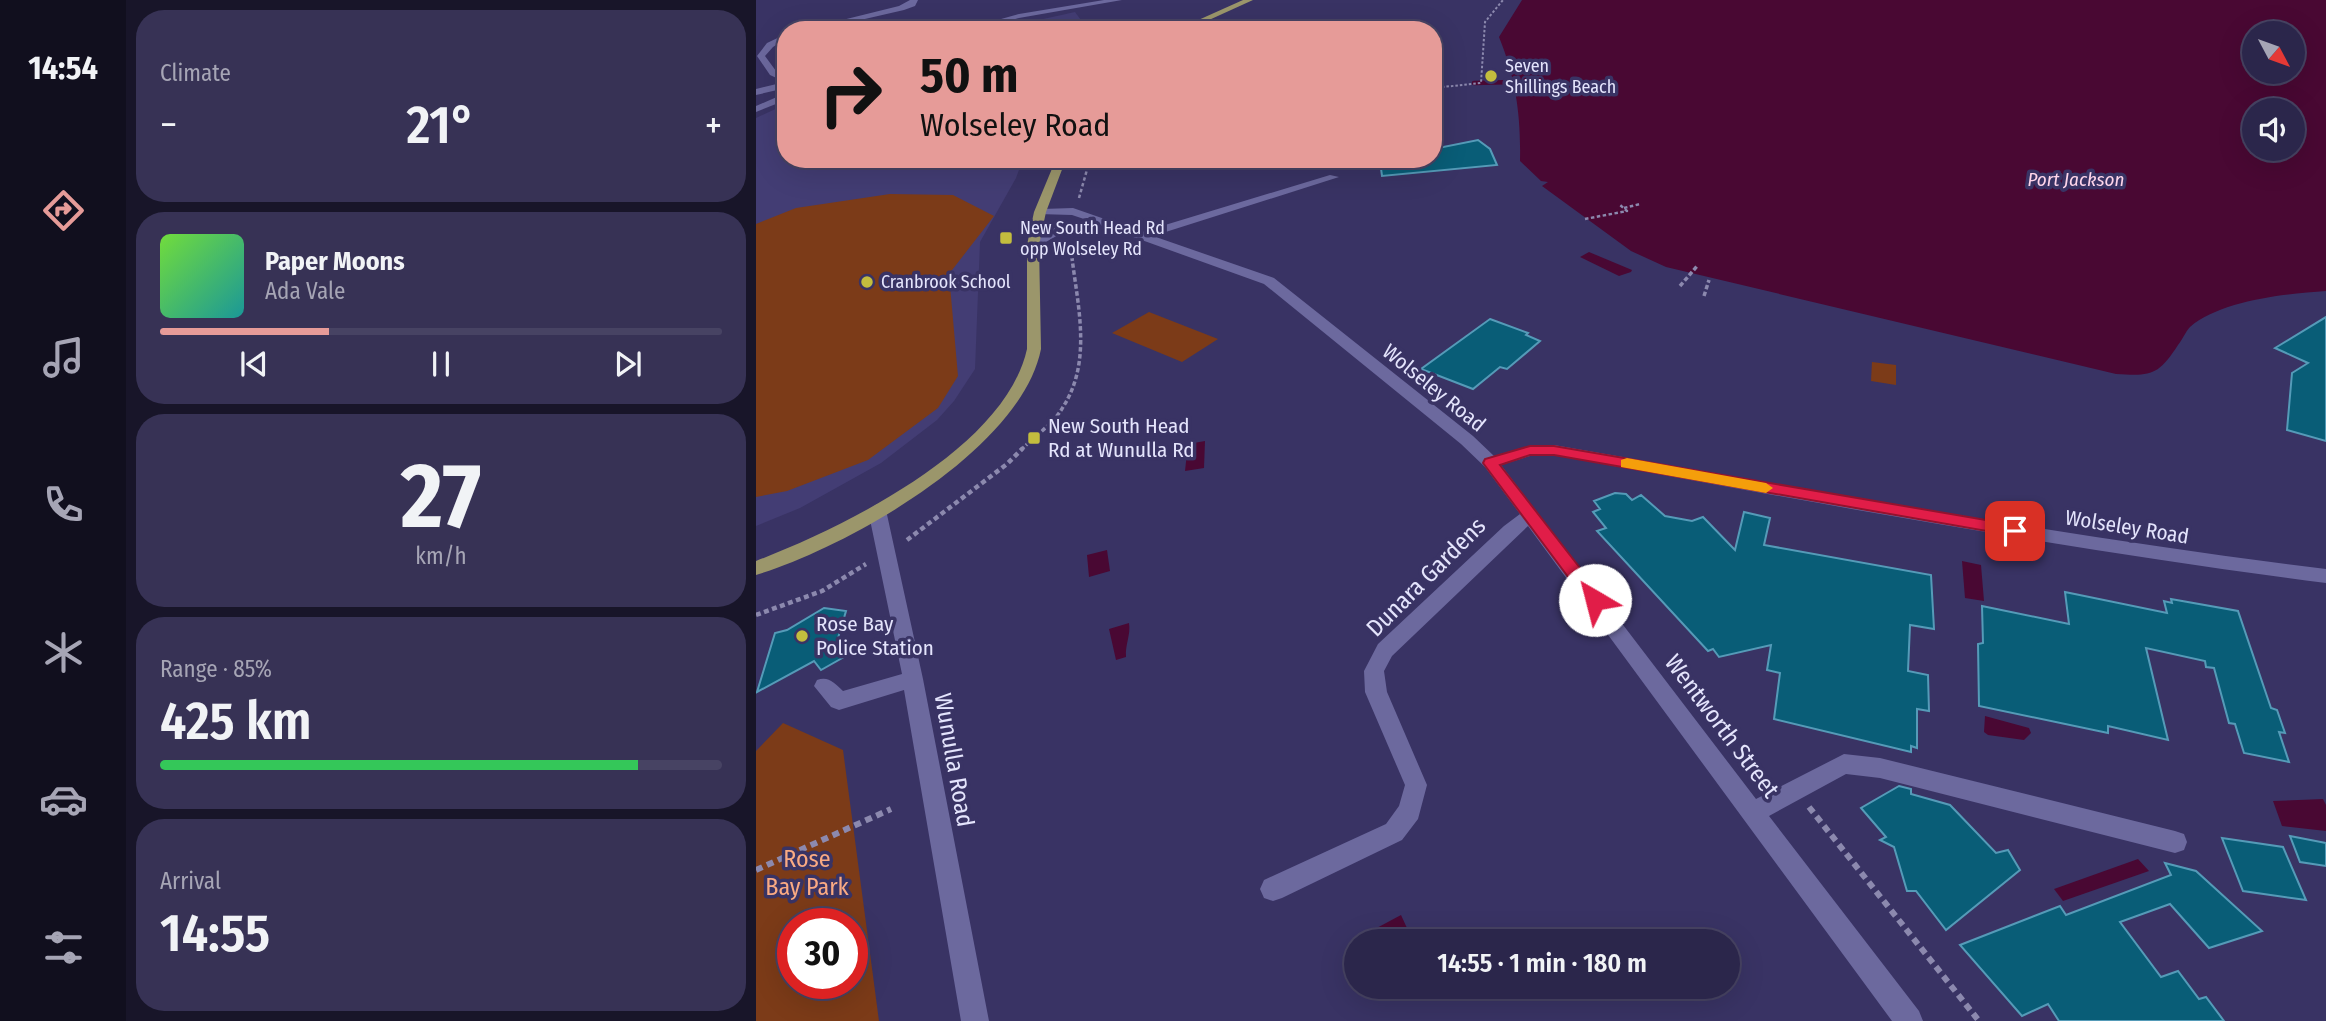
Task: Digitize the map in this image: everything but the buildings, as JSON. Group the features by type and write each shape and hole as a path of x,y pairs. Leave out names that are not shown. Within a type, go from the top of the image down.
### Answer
{"main road":[{"path":"1201,21 1249,0"},
{"path":"756,568 803,549 877,510 954,458 994,423 1009,404 1026,373 1033,350 1033,243 1058,168"}],"street":[{"path":"847,21 901,9 912,4 914,0"},
{"path":"1000,21 1118,0"},
{"path":"1074,7 1132,0"},
{"path":"777,41 761,56 777,76"},
{"path":"756,92 777,86"},
{"path":"756,110 777,100"},
{"path":"1143,235 1334,177"},
{"name":"Wolseley Road","path":"1042,212 1073,211 1269,281 1467,440 1491,463 1530,451 1554,450 1911,514 2199,560 2326,576"},
{"path":"1033,243 1071,225 1109,224"},
{"name":"Wentworth Street","path":"1491,463 1909,1021"},
{"name":"Wunulla Road","path":"877,510 913,679 975,1021"},
{"name":"Dunara Gardens","path":"1273,889 1394,832 1410,811 1416,785 1376,692 1374,671 1385,650 1510,530 1531,515"},
{"path":"824,686 839,701 913,679"},
{"path":"1754,812 1844,764 1880,768 2175,842"}],"path":[{"path":"1442,87 1481,83 1485,22 1503,0"},
{"path":"1078,202 1087,168"},
{"path":"1585,219 1627,211 1622,205 1640,204"},
{"path":"1680,286 1698,265"},
{"path":"1704,296 1709,280"},
{"path":"756,615 822,591"},
{"path":"1795,790 1979,1021"},
{"path":"756,870 891,809"}],"shaded area":[{"path":"1075,12 1082,21 1034,21"},
{"name":"Cranbrook School","path":"777,108 777,168 1020,168 980,242 975,369 954,401 937,420 881,463 800,508 756,526 756,118"}],"green space":[{"name":"Cranbrook School","path":"890,194 953,195 994,216 949,274 958,376 938,408 868,460 787,491 756,497 756,224 796,208"},
{"path":"1149,312 1218,339 1182,362 1112,333"},
{"path":"1872,362 1896,365 1896,385 1871,381"},
{"name":"Rose Bay Park","path":"783,723 843,750 864,908 777,908 777,999 868,999 868,938 879,1021 756,1021 756,751"}],"water":[{"name":"Port Jackson","path":"1522,0 2326,0 2326,291 2255,300 2219,310 2190,327 2159,368 2146,374 2128,375 1666,267 1631,251 1542,186 1548,182 1541,181 1520,161 1520,129 1510,68 1499,37"},
{"path":"1589,252 1632,270 1619,276 1580,257"},
{"path":"1205,441 1204,468 1185,471 1188,444"},
{"path":"1107,550 1110,571 1089,577 1087,555"},
{"path":"1962,561 1981,565 1984,601 1965,598"},
{"path":"1129,623 1126,657 1116,660 1109,629"},
{"path":"1985,716 2029,728 2031,733 2024,740 1988,735 1984,732"},
{"path":"2323,799 2326,805 2326,831 2282,826 2273,801"},
{"path":"2138,859 2149,871 2063,901 2054,889"},
{"path":"1401,915 1407,929 1375,929"}],"waterway":[{"path":"1474,83 1515,82"}],"slow traffic":[{"path":"1627,463 1766,488"}],"place":[{"name":"Seven Shillings Beach","path":"1491,76"},
{"name":"New South Head Rd opp Wolseley Rd","path":"1006,238"},
{"name":"Cranbrook School","path":"867,282"},
{"name":"New South Head Rd at Wunulla Rd","path":"1034,438"},
{"name":"Rose Bay Police Station","path":"802,636"}],"route":[{"path":"1595,600 1491,463 1520,453 1554,450 2015,531"}]}
